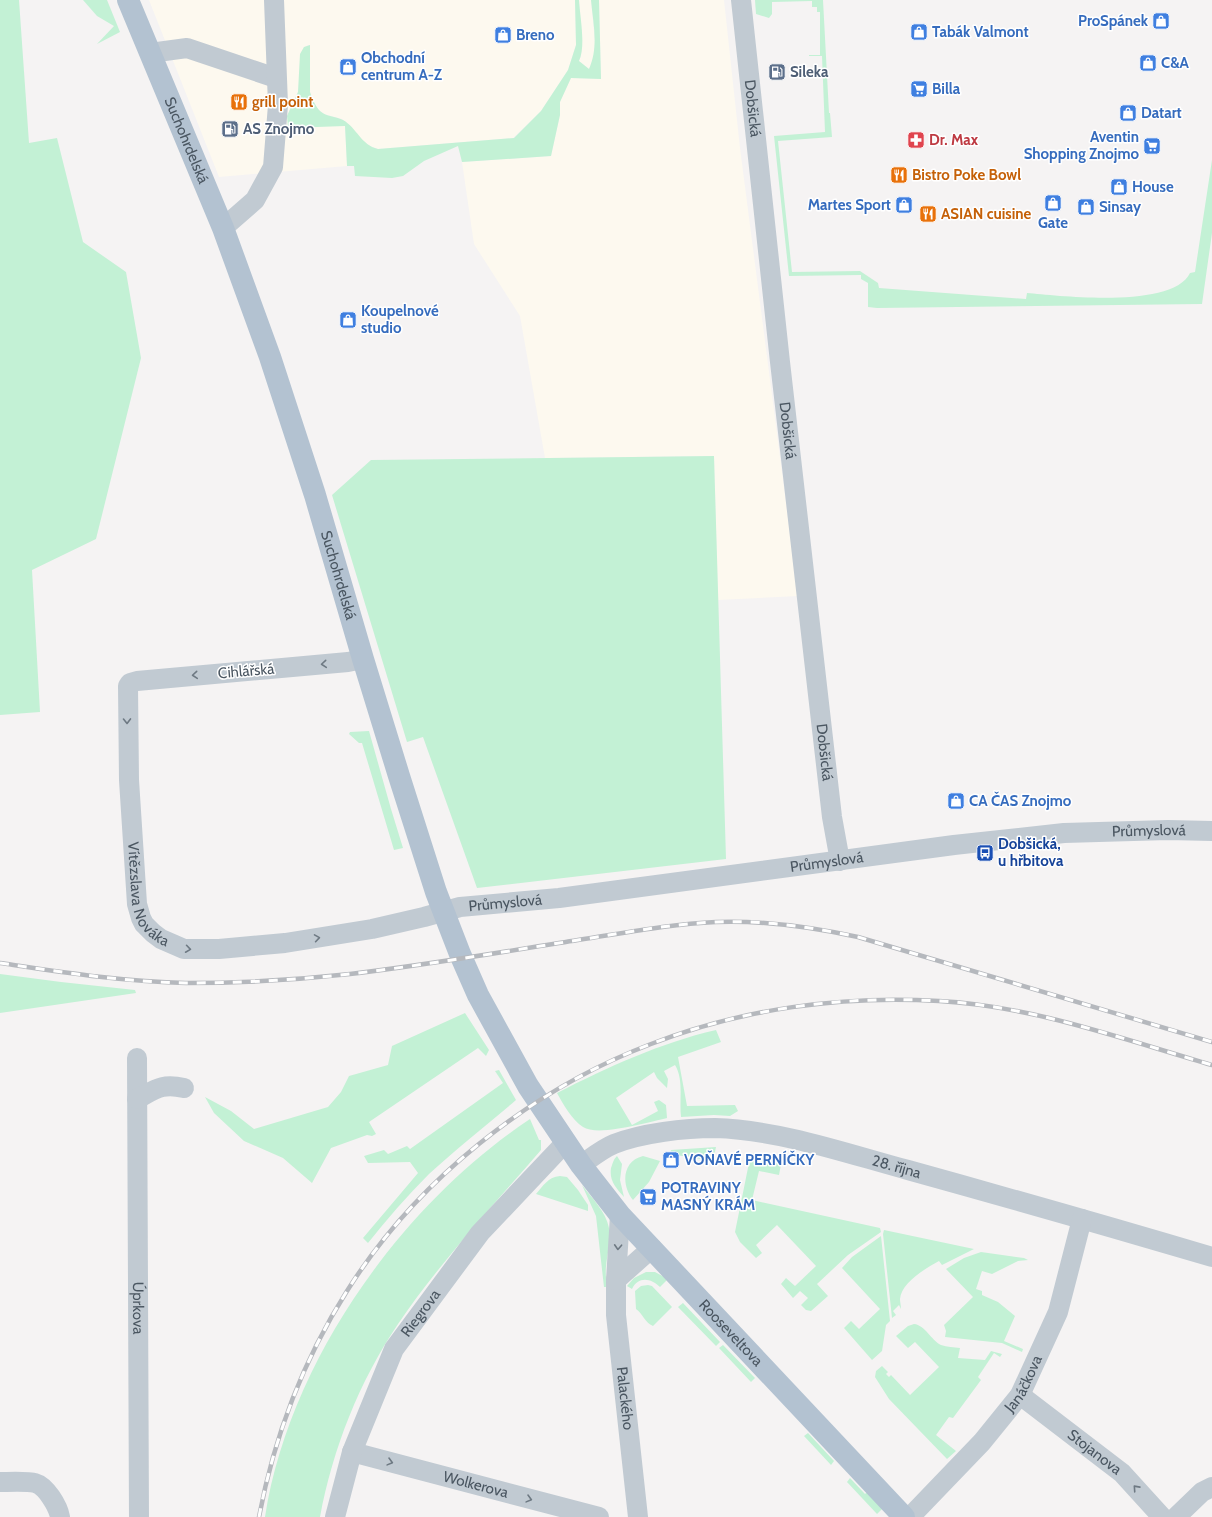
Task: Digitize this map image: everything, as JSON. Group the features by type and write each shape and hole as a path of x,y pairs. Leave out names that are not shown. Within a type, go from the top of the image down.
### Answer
{"main road":[{"name":"Suchohrdelská","path":"128,0 223,228 270,357 315,495 363,658 446,918 478,995"},
{"name":"Rooseveltova","path":"478,995 528,1086 548,1117 581,1165 620,1215 904,1517"}],"street":[{"path":"223,228 255,200 273,167 278,105 274,0"},
{"name":"Dobšická","path":"742,0 780,362 832,817 840,861"},
{"path":"150,53 187,48 276,78"},
{"name":"Cihlářská","path":"130,683 137,681 348,662 363,658"},
{"name":"Vítězslava Nováka","path":"130,683 126,690 128,773 134,865 138,911 148,930 170,944 184,949 201,950 284,943 372,929 424,917 446,918"},
{"name":"Průmyslová","path":"446,918 460,906 559,898 954,845 1064,833 1168,830 1212,831"},
{"name":"Úprkova","path":"137,1058 139,1517"},
{"path":"137,1099 161,1086 172,1085 184,1088"},
{"name":"28. října","path":"581,1165 614,1144 646,1135 678,1130 714,1128 750,1130 795,1140 1082,1218 1212,1257"},
{"name":"Riegrova","path":"335,1517 352,1452 394,1349 480,1233 565,1143"},
{"name":"Palackého","path":"620,1215 616,1280 616,1314 638,1517"},
{"name":"Janáčkova","path":"910,1517 982,1442 1020,1395 1058,1312 1082,1218"},
{"path":"616,1280 652,1248"},
{"name":"Stojanova","path":"1020,1395 1122,1473 1162,1517"},
{"name":"Wolkerova","path":"352,1452 599,1517"},
{"path":"0,1482 35,1483 47,1492 59,1510 60,1517"},
{"path":"1183,1515 1202,1492 1212,1487"}],"shaded area":[{"path":"149,0 575,0 576,45 568,70 541,111 513,138 378,149 370,146 362,140 342,119 324,114 318,109 310,92 310,45 308,45 303,48 298,92 288,113 288,128 345,125 347,166 219,177"},
{"path":"579,0 591,0 595,42 594,57 589,69 579,61 582,42"},
{"path":"599,0 724,0 740,148 798,596 718,600 714,456 545,458 520,316 474,244 462,162 551,156 560,115 560,102 571,78 601,79"}],"green space":[{"path":"0,0 19,0 29,143 57,138 83,242 126,272 141,358 96,539 32,570 40,712 0,715"},
{"path":"83,0 107,0 120,32 97,44 114,26 97,16"},
{"path":"575,0 579,0 582,31 582,48 579,61 589,69 595,44 591,0 599,0 601,79 571,78 560,102 560,115 551,156 462,162 458,146 424,161 403,176 392,178 355,176 354,166 347,166 345,126 288,128 287,116 298,92 300,54 304,47 310,45 310,92 317,107 323,113 348,123 367,144 372,147 378,149 514,138 541,111 568,70 576,45"},
{"path":"755,0 823,0 829,113 832,137 778,141 792,272 860,271 878,283 879,288 1026,299 1027,293 1115,298 1162,292 1180,284 1190,273 1195,272 1212,160 1212,233 1202,304 877,308 868,307 868,283 861,279 861,275 789,276 774,136 825,132 822,56 809,56 820,55 820,12 817,12 817,7 812,7 812,1 772,2 772,14 769,18 756,14"},
{"path":"714,456 726,859 477,888 423,737 407,742 332,495 371,460"},
{"path":"369,731 403,848 394,850 362,743 359,743 349,734 350,732"},
{"path":"0,974 135,990 136,993 0,1013"},
{"path":"465,1013 489,1050 486,1056 478,1048 369,1122 376,1134 372,1136 367,1135 331,1148 312,1183 283,1158 244,1141 214,1113 205,1097 231,1111 254,1129 328,1107 341,1092 349,1076 388,1065 392,1046"},
{"path":"716,1030 721,1042 678,1057 687,1106 735,1105 738,1111 730,1116 714,1115 681,1117 680,1083 678,1071 675,1065 664,1071 668,1079 667,1088 657,1078 654,1072 616,1098 632,1125 658,1111 654,1102 659,1100 666,1105 667,1118 624,1128 611,1130 590,1130 583,1127 575,1120 557,1093 595,1074 655,1049 695,1035"},
{"path":"499,1070 516,1100 429,1174 397,1208 368,1243 363,1238 418,1173 410,1162 368,1163 364,1156 384,1150 388,1154 407,1146 410,1149 503,1083 495,1071"},
{"path":"530,1119 539,1140 541,1140 541,1150 431,1279 414,1301 384,1346 371,1369 349,1416 332,1466 320,1517 265,1517 278,1459 298,1402 325,1346 358,1292 396,1242 438,1196 483,1154"},
{"path":"716,1147 713,1161 670,1154 671,1150"},
{"path":"751,1153 782,1159 779,1175 759,1171 752,1200 880,1228 881,1232 848,1255 817,1284 828,1296 811,1311 806,1310 801,1305 808,1298 800,1291 793,1298 781,1284 786,1278 795,1286 816,1266 777,1225 756,1245 762,1253 756,1258 740,1242 735,1232"},
{"path":"617,1156 622,1164 620,1180 624,1197 612,1181 611,1177 611,1168"},
{"path":"643,1156 660,1161 649,1182 633,1200 629,1194 625,1181 627,1168 636,1159"},
{"path":"560,1176 567,1177 578,1190 588,1205 588,1211 536,1194 549,1180"},
{"path":"582,1185 602,1211 609,1228 610,1242 606,1264 606,1279 608,1287 604,1287 596,1216"},
{"path":"884,1230 974,1249 942,1265 939,1261 909,1282 901,1293 901,1309 899,1305 893,1311 896,1315 892,1318 883,1234"},
{"path":"881,1236 890,1321 886,1325 882,1351 872,1360 844,1328 851,1321 859,1329 880,1309 842,1268 852,1257"},
{"path":"981,1252 1024,1258 1028,1260 1018,1261 992,1274 982,1271 976,1289 982,1291 982,1295 998,1302 1015,1316 1004,1341 1023,1349 1022,1352 1002,1343 945,1337 946,1331 944,1325 973,1297 946,1269 964,1258"},
{"path":"646,1272 655,1272 668,1279 660,1287 649,1280 641,1280 632,1289 627,1286 634,1278"},
{"path":"641,1286 652,1286 672,1307 653,1326 648,1323 636,1309 635,1291"},
{"path":"683,1303 720,1342 716,1346 678,1307"},
{"path":"914,1324 925,1330 937,1343 948,1347 960,1348 958,1358 985,1360 991,1351 1002,1354 1000,1357 994,1353 978,1377 981,1380 953,1418 949,1417 936,1435 956,1451 947,1459 889,1399 875,1377 876,1371 882,1366 888,1372 886,1374 889,1377 891,1375 910,1395 939,1367 915,1342 908,1348 896,1336 908,1326"},
{"path":"723,1345 755,1378 751,1382 719,1348"},
{"path":"808,1433 834,1461 831,1465 804,1436"},
{"path":"850,1478 865,1494 868,1491 884,1507 877,1514 847,1482"}],"railway":[{"path":"0,963 139,981 186,983 268,981 378,970 681,925 716,922 770,923 805,927 858,937 1212,1042"},
{"path":"259,1517 265,1487 282,1428 304,1371 331,1317 375,1251 407,1212 442,1177 480,1144 520,1113 562,1087 606,1063 651,1044 685,1032 756,1013 829,1003 866,1000 902,1000 939,1001 1009,1009 1077,1025 1212,1065"}],"place":[{"name":"ProSpánek","path":"1161,21"},
{"name":"Tabák Valmont","path":"919,32"},
{"name":"Breno","path":"503,35"},
{"name":"C&A","path":"1148,63"},
{"name":"Obchodní centrum A-Z","path":"348,67"},
{"name":"Sileka","path":"777,72"},
{"name":"Billa","path":"919,89"},
{"name":"grill point","path":"239,102"},
{"name":"Datart","path":"1128,113"},
{"name":"AS Znojmo","path":"230,129"},
{"name":"Dr. Max","path":"916,140"},
{"name":"Aventin Shopping Znojmo","path":"1152,146"},
{"name":"Bistro Poke Bowl","path":"899,175"},
{"name":"House","path":"1119,187"},
{"name":"Gate","path":"1053,203"},
{"name":"Martes Sport","path":"904,205"},
{"name":"Sinsay","path":"1086,207"},
{"name":"ASIAN cuisine","path":"928,214"},
{"name":"Koupelnové studio","path":"348,320"},
{"name":"CA ČAS Znojmo","path":"956,801"},
{"name":"Dobšická, u hřbitova","path":"985,853"},
{"name":"VOŇAVÉ PERNÍČKY","path":"671,1160"},
{"name":"POTRAVINY MASNÝ KRÁM","path":"648,1197"}]}
